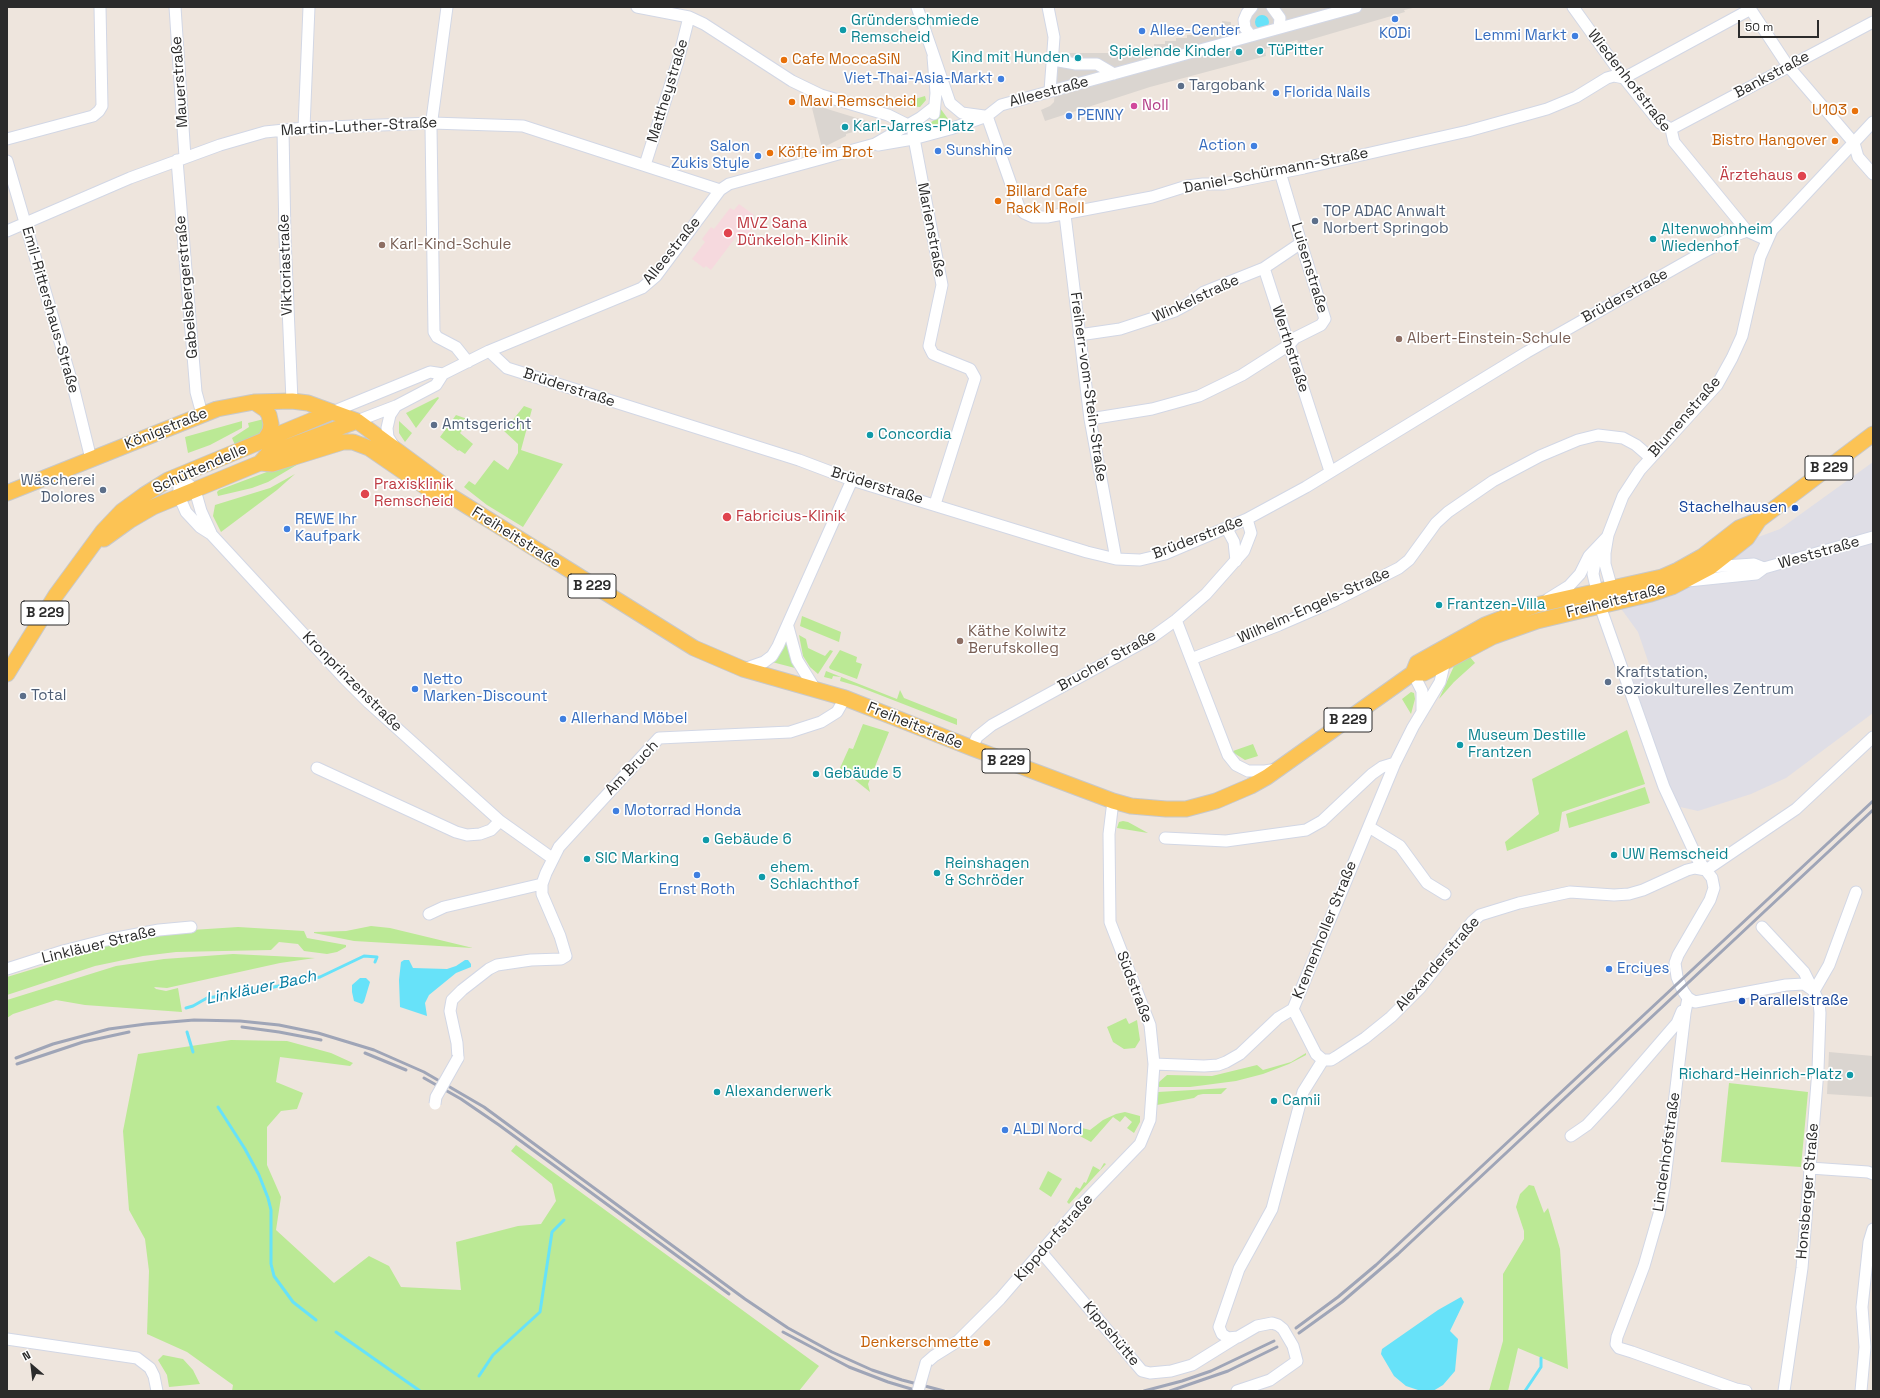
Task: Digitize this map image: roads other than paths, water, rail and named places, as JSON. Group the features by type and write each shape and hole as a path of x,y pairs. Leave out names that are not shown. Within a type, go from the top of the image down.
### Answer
{"main road":[{"name":"Königstraße","path":"7,493 225,406 254,402 292,401 308,403 332,412"},
{"path":"254,402 266,410 270,419 270,431 264,441"},
{"name":"B 229","path":"332,412 357,421"},
{"path":"332,412 336,428"},
{"name":"Schüttendelle","path":"7,674 56,595 103,530 122,511 160,485 332,412"},
{"name":"B 229","path":"336,428 357,421"},
{"name":"Freiheitstraße","path":"357,421 441,483 446,493"},
{"name":"B 229","path":"336,428 353,442"},
{"name":"Schüttendelle","path":"86,553 129,521 153,507 260,463 268,454 336,428"},
{"name":"Freiheitstraße","path":"1682,576 1703,556 1739,528 1759,520 1873,434"},
{"name":"Freiheitstraße","path":"334,444 353,442 369,448 433,492 446,493 666,632 694,648 743,669 845,698 1112,801 1148,808 1186,809 1234,794 1251,786 1283,767 1413,673 1417,663 1456,639 1485,625 1536,605 1614,595 1662,577 1682,576 1710,567 1747,538 1759,520"},
{"name":"Schüttendelle","path":"260,463 272,464 334,444"},
{"name":"Freiheitstraße","path":"1413,673 1424,673 1466,649 1513,629 1598,598"}],"street":[{"path":"7,139 93,116 99,111 102,106 100,7"},
{"name":"Mauerstraße","path":"175,7 181,159"},
{"path":"304,128 309,7"},
{"path":"447,7 432,123 434,332 437,337 456,347 468,362"},
{"path":"637,7 676,10 704,24 792,81 821,95 888,115 908,125"},
{"path":"917,7 950,103 962,113 987,116"},
{"path":"1048,7 1054,37 1050,91"},
{"path":"1272,7 1280,18 1279,28"},
{"name":"Alleestraße","path":"875,144 880,146 956,128 987,116 1000,105 1356,7"},
{"name":"Wiedenhofstraße","path":"1573,7 1624,78 1660,123 1671,129 1674,142 1747,232 1767,240"},
{"path":"1249,8 1244,24 1251,36"},
{"path":"1624,78 1750,8 1788,66 1854,143 1858,157 1873,174"},
{"name":"Mattheystraße","path":"645,165 678,61 689,17"},
{"name":"Bankstraße","path":"1671,129 1873,22"},
{"path":"913,139 914,128 934,114 935,84 933,57"},
{"name":"Alleestraße","path":"1053,60 1076,64 1097,64 1114,74"},
{"name":"Daniel-Schürmann-Straße","path":"987,116 1019,207 1024,213 1033,217 1064,214 1152,197 1187,186 1224,184 1468,131 1547,109 1576,97 1614,76 1624,78"},
{"name":"Alleestraße","path":"357,421 396,406 436,385 443,374 489,351 642,288 656,276 720,190 728,184 875,144 928,113 934,107"},
{"name":"Blumenstraße","path":"1598,598 1593,574 1595,562 1608,535 1623,496 1631,483 1651,458 1717,385 1742,336 1760,257 1772,230 1873,122"},
{"name":"Martin-Luther-Straße","path":"7,231 130,178 220,145 265,132 304,128 432,123 522,126 720,190"},
{"name":"Viktoriastraße","path":"283,130 285,237 292,401"},
{"name":"Marienstraße","path":"913,139 942,285 929,346 933,354 940,358 970,369 975,378 935,504"},
{"name":"Gabelsbergerstraße","path":"181,159 196,392 202,414"},
{"name":"Emil-Rittershaus-Straße","path":"7,161 24,224 73,386 91,459"},
{"name":"Luisenstraße","path":"1280,172 1326,319 1321,325 1295,338 1289,345"},
{"name":"Freiherr-vom-Stein-Straße","path":"1064,214 1090,419 1116,559"},
{"name":"Brüderstraße","path":"489,351 507,368 799,460 852,480 935,504 1013,530 1116,559 1140,560 1165,554 1227,529 1247,519 1330,471 1533,348 1736,234 1747,232"},
{"path":"1264,268 1301,243"},
{"name":"Winkelstraße","path":"1079,335 1120,330 1159,318 1188,304 1204,292 1264,268"},
{"name":"Werthstraße","path":"1264,268 1330,471"},
{"path":"1090,419 1152,409 1199,396 1242,375 1289,345"},
{"name":"Alleestraße","path":"332,412 430,372 443,374"},
{"path":"396,406 390,415 387,428 388,437 396,450"},
{"name":"Wilhelm-Engels-Straße","path":"1191,658 1286,622 1332,602 1400,568 1409,560 1429,532 1448,512 1493,481 1540,456 1578,440 1598,435 1623,438 1636,445 1651,458"},
{"path":"180,476 196,490"},
{"name":"Kronprinzenstraße","path":"180,476 179,496 186,512 200,527 211,534 369,703 500,821 552,858"},
{"path":"743,669 758,666 772,656 788,627 852,480"},
{"name":"Kronprinzenstraße","path":"196,490 201,511 211,534"},
{"name":"Brucher Straße","path":"972,748 977,737 992,725 1151,638 1176,620 1206,594 1244,551 1251,533 1247,519"},
{"path":"1227,529 1234,542 1236,561"},
{"name":"Blumenstraße","path":"1608,535 1605,564 1614,595"},
{"name":"Blumenstraße","path":"1536,605 1552,598 1568,586 1580,574 1589,556 1608,535"},
{"name":"Weststraße","path":"1682,576 1756,574 1764,568 1873,537"},
{"name":"Weststraße","path":"1710,567 1754,564 1764,568"},
{"path":"1598,598 1664,787 1698,860 1712,878 1714,888 1710,900 1675,963 1677,977 1688,998 1695,1002 1712,1000 1786,985 1804,984 1814,991 1829,966 1856,892"},
{"path":"1176,620 1228,755 1236,766 1248,770 1265,771 1283,767"},
{"path":"788,627 797,660 815,689"},
{"name":"Kremenholler Straße","path":"1323,1060 1316,1054 1293,1009 1394,763 1440,682 1445,661"},
{"path":"1413,673 1422,691 1422,712"},
{"name":"Am Bruch","path":"542,884 552,858 559,847 659,738 790,732 821,722 837,712 845,698"},
{"path":"1706,870 1796,809 1873,737"},
{"path":"1165,838 1226,841 1306,830 1322,821 1372,774 1382,767 1394,763"},
{"path":"317,768 467,836 480,834 491,830 500,821"},
{"name":"Südstraße","path":"1112,801 1108,864 1110,922 1150,1026 1154,1064"},
{"path":"1369,827 1400,846 1426,883 1445,894"},
{"name":"Alexanderstraße","path":"1323,1060 1330,1060 1336,1057 1365,1038 1391,1017 1420,988 1480,914 1519,903 1570,892 1629,894 1643,890 1687,870 1695,868 1706,870"},
{"path":"429,914 444,907 542,884 544,900 563,945 566,956 564,958 531,960 497,965 474,980 452,1000 450,1011 457,1043 458,1058 436,1097 434,1104"},
{"name":"Linkläuer Straße","path":"7,969 63,951 106,940 159,930 191,927"},
{"name":"Honsberger Straße","path":"1762,927 1804,972 1819,1002 1820,1013 1818,1070 1802,1268 1784,1391"},
{"path":"1571,1136 1587,1125 1677,1023 1688,998"},
{"name":"Lindenhofstraße","path":"1688,998 1664,1187 1659,1214 1644,1266 1617,1337 1616,1344 1619,1348 1736,1389 1746,1391"},
{"path":"1154,1064 1204,1066 1218,1065 1226,1062 1240,1054 1278,1018 1293,1009"},
{"path":"1237,1391 1270,1380 1297,1361 1293,1346 1283,1329 1278,1325 1272,1323 1256,1326 1238,1337 1228,1338 1222,1334 1220,1327 1239,1269 1272,1209 1303,1092 1323,1060"},
{"name":"Kippdorfstraße","path":"918,1391 926,1363 969,1332 1042,1253 1083,1203 1140,1144 1150,1120 1154,1064"},
{"path":"1810,1168 1871,1172"},
{"path":"1861,1391 1865,1347 1862,1307 1869,1242 1873,1229"},
{"name":"Kippshütte","path":"1042,1253 1142,1371 1150,1373 1171,1371 1192,1365 1238,1337"},
{"path":"7,1339 137,1358 150,1368 154,1376 156,1391"}],"water":[{"path":"1259,15 1265,15 1269,19 1269,25 1265,29 1259,29 1255,25 1255,19"},
{"path":"404,960 409,960 413,968 447,969 456,966 465,960 468,960 471,967 456,973 429,995 425,1003 427,1016 400,1007 399,980 401,962"},
{"path":"360,978 366,978 370,982 362,1004 354,1001 352,992 352,985"},
{"path":"1461,1297 1464,1302 1450,1331 1458,1339 1455,1371 1443,1385 1433,1391 1421,1391 1406,1386 1394,1376 1381,1354 1382,1349 1438,1310"}],"waterway":[{"name":"Linkläuer Bach","path":"186,1008 193,1006 207,998 260,990 320,977 364,956 377,957 375,962"},
{"name":"Linkläuer Bach","path":"187,1032 193,1052"},
{"name":"Linkläuer Bach","path":"218,1107 245,1149 259,1175 268,1198 271,1210 271,1264 274,1276 293,1302 316,1320"},
{"name":"Linkläuer Bach","path":"479,1376 493,1355 540,1312 552,1232 564,1220"},
{"name":"Linkläuer Bach","path":"336,1332 420,1391"},
{"path":"1525,1391 1541,1367 1541,1358"}],"railway":[{"path":"1296,1328 1338,1297 1376,1265 1873,801"},
{"path":"1299,1333 1342,1302 1398,1254 1873,810"},
{"path":"16,1058 53,1044 109,1029 194,1020 240,1021 279,1025 318,1033 374,1050 424,1072 484,1107 745,1299 788,1328 832,1352 872,1370 944,1391"},
{"path":"242,1027 321,1040"},
{"path":"17,1064 83,1042 129,1032"},
{"path":"365,1053 406,1070"},
{"path":"424,1078 461,1099 499,1125 729,1294"},
{"path":"783,1332 849,1367 888,1382 918,1391"},
{"path":"1144,1391 1182,1381 1211,1371 1274,1341"},
{"path":"1170,1391 1228,1371 1277,1347"}],"place":[{"name":"KODi","path":"1395,19"},
{"name":"Gründerschmiede Remscheid","path":"843,30"},
{"name":"Allee-Center","path":"1142,31"},
{"name":"Lemmi Markt","path":"1575,36"},
{"name":"TüPitter","path":"1260,51"},
{"name":"Spielende Kinder","path":"1239,52"},
{"name":"Kind mit Hunden","path":"1078,58"},
{"name":"Cafe MoccaSiN","path":"784,60"},
{"name":"Viet-Thai-Asia-Markt","path":"1001,79"},
{"name":"Targobank","path":"1181,86"},
{"name":"Florida Nails","path":"1276,93"},
{"name":"Mavi Remscheid","path":"792,102"},
{"name":"Noll","path":"1134,106"},
{"name":"U103","path":"1855,111"},
{"name":"PENNY","path":"1069,116"},
{"name":"Karl-Jarres-Platz","path":"845,127"},
{"name":"Bistro Hangover","path":"1835,141"},
{"name":"Action","path":"1254,146"},
{"name":"Sunshine","path":"938,151"},
{"name":"Köfte im Brot","path":"770,153"},
{"name":"Salon Zukis Style","path":"758,156"},
{"name":"Ärztehaus","path":"1802,176"},
{"name":"Billard Cafe Rack N Roll","path":"998,201"},
{"name":"TOP ADAC Anwalt Norbert Springob","path":"1315,221"},
{"name":"MVZ Sana Dünkeloh-Klinik","path":"728,233"},
{"name":"Altenwohnheim Wiedenhof","path":"1653,239"},
{"name":"Karl-Kind-Schule","path":"382,245"},
{"name":"Albert-Einstein-Schule","path":"1399,339"},
{"name":"Amtsgericht","path":"434,425"},
{"name":"Concordia","path":"870,435"},
{"name":"Wäscherei Dolores","path":"103,490"},
{"name":"Praxisklinik Remscheid","path":"365,494"},
{"name":"Stachelhausen","path":"1795,508"},
{"name":"Fabricius-Klinik","path":"727,517"},
{"name":"REWE Ihr Kaufpark","path":"287,529"},
{"name":"Frantzen-Villa","path":"1439,605"},
{"name":"Käthe Kolwitz Berufskolleg","path":"960,641"},
{"name":"Kraftstation, soziokulturelles Zentrum","path":"1608,682"},
{"name":"Netto Marken-Discount","path":"415,689"},
{"name":"Total","path":"23,696"},
{"name":"Allerhand Möbel","path":"563,719"},
{"name":"Museum Destille Frantzen","path":"1460,745"},
{"name":"Gebäude 5","path":"816,774"},
{"name":"Motorrad Honda","path":"616,811"},
{"name":"Gebäude 6","path":"706,840"},
{"name":"UW Remscheid","path":"1614,855"},
{"name":"SIC Marking","path":"587,859"},
{"name":"Reinshagen & Schröder","path":"937,873"},
{"name":"Ernst Roth","path":"697,875"},
{"name":"ehem. Schlachthof","path":"762,877"},
{"name":"Erciyes","path":"1609,969"},
{"name":"Parallelstraße","path":"1742,1001"},
{"name":"Richard-Heinrich-Platz","path":"1850,1075"},
{"name":"Alexanderwerk","path":"717,1092"},
{"name":"Camii","path":"1274,1101"},
{"name":"ALDI Nord","path":"1005,1130"},
{"name":"Denkerschmette","path":"987,1343"}]}
